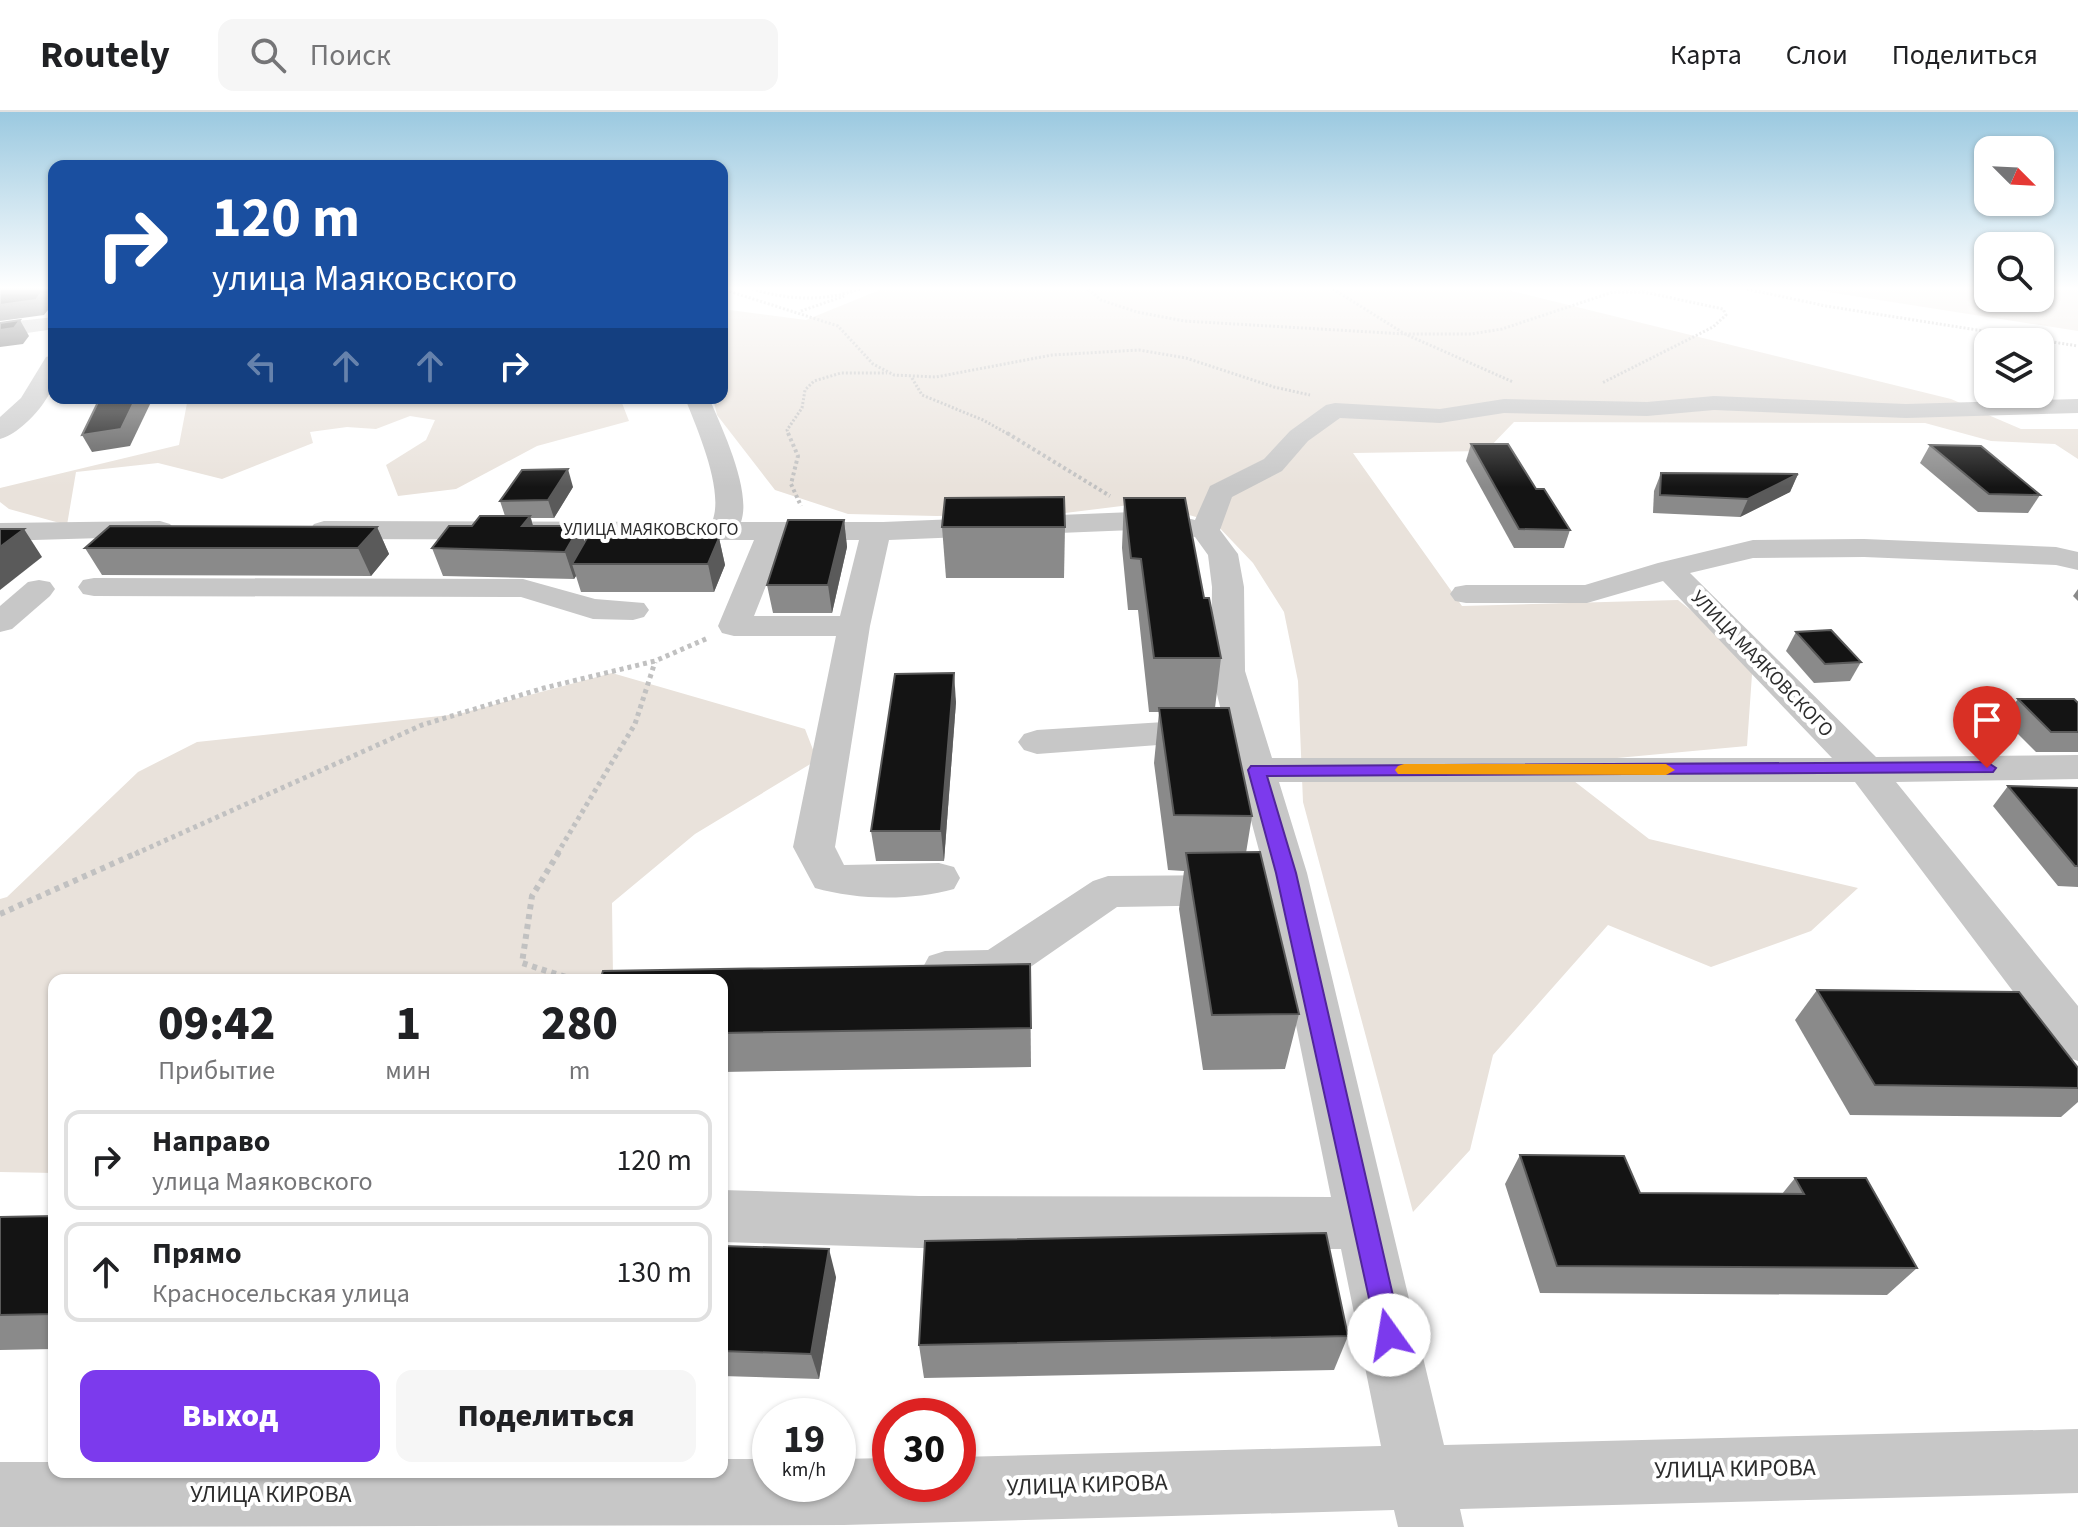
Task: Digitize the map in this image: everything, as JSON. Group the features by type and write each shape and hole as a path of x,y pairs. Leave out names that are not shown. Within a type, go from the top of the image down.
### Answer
{"street":[{"path":"1,429 31,402 48,372"},
{"path":"1425,1501 1290,889 1228,671 1228,587 1223,554 1205,531 1220,492 1273,465 1299,436 1335,410 1440,416 1504,406 1647,409 1714,403 1906,411 2078,406"},
{"path":"699,404 717,448 731,510 723,530"},
{"name":"УЛИЦА МАЯКОВСКОГО","path":"300,530 876,531 1158,520 1205,531"},
{"path":"394,587 443,529"},
{"path":"0,532 189,530"},
{"path":"786,530 734,626 854,626"},
{"path":"876,531 854,626 814,847 830,877 855,882 939,878"},
{"name":"УЛИЦА МАЯКОВСКОГО","path":"1466,594 1587,594 1669,569 1753,549 1864,548 2056,556 2078,561"},
{"name":"УЛИЦА МАЯКОВСКОГО","path":"1669,569 1866,770"},
{"path":"94,587 523,588 593,609 633,610"},
{"path":"0,622 39,589"},
{"name":"УЛИЦА МАЯКОВСКОГО","path":"1037,742 1866,770"},
{"path":"1866,770 2078,767"},
{"path":"1866,770 2078,1041"},
{"path":"905,971 997,967 1108,892 1290,889"},
{"path":"728,1216 919,1222 1364,1223"},
{"name":"УЛИЦА КИРОВА","path":"0,1495 83,1483 842,1510 1425,1501 2078,1461"}],"path":[{"path":"867,355 874,365 890,373"},
{"path":"786,530 803,513 791,484 798,456 787,430 802,408 805,390 814,381 841,373 936,377 1074,355"},
{"path":"1167,355 1193,360 1274,388 1311,395"},
{"path":"1453,355 1516,383"},
{"path":"1598,385 1657,355"},
{"path":"912,377 922,395 983,420 1107,494 1158,520"},
{"path":"0,914 422,725 544,688 655,661 734,626"},
{"path":"556,974 522,963 532,896 635,724 655,661"}],"shaded area":[{"path":"728,355 1772,355 1951,399 2021,429 2078,429 2078,459 2055,444 1991,441 1925,423 1514,422 1486,451 1353,453 1462,606 1678,600 1753,660 1747,746 1552,764 1649,839 1858,888 1811,931 1711,967 1608,925 1493,1055 1470,1150 1413,1212 1303,802 1298,681 1284,612 1253,563 1214,522 1146,503 1065,513 937,516 848,514 775,490 717,415 714,404 728,404"},
{"path":"187,404 622,404 629,421 537,446 456,489 398,496 386,465 426,440 435,420 410,416 376,429 347,427 310,432 313,443 222,479 158,463 76,472 67,525 9,509 0,502 0,488 179,445"},
{"path":"612,673 805,729 817,760 695,834 612,903 613,974 48,974 48,1173 0,1172 0,899 7,897 138,772 197,742 459,714"}],"building":[{"path":"97,404 133,404 121,429 82,435"},
{"path":"1471,444 1508,444 1536,489 1544,489 1570,530 1519,529"},
{"path":"1930,445 1981,446 2040,495 1989,494"},
{"path":"568,469 548,500 500,501 522,470"},
{"path":"1661,473 1798,474 1748,499 1660,495"},
{"path":"1064,497 1065,527 942,527 945,498"},
{"path":"1124,498 1185,498 1204,598 1209,598 1221,658 1154,658 1141,559 1131,558"},
{"path":"480,516 530,516 522,526 580,526 565,552 432,548 449,526 472,526"},
{"path":"788,520 844,520 828,585 767,585"},
{"path":"110,526 377,527 358,548 85,548"},
{"path":"0,529 24,529 0,547"},
{"path":"587,538 719,538 708,564 572,564"},
{"path":"1831,630 1861,662 1825,664 1796,632"},
{"path":"954,673 941,831 871,831 895,674"},
{"path":"2018,699 2074,699 2078,703 2078,732 2051,732"},
{"path":"1159,708 1229,708 1252,816 1174,815"},
{"path":"2008,786 2078,788 2078,866 2075,866"},
{"path":"1260,852 1299,1014 1212,1015 1186,853"},
{"path":"1030,964 1031,1028 728,1033 728,974 602,974 603,971"},
{"path":"1817,990 2019,992 2078,1068 2078,1088 1875,1085"},
{"path":"1520,1155 1624,1156 1640,1193 1804,1194 1795,1178 1866,1178 1917,1268 1557,1266"},
{"path":"48,1216 48,1314 0,1315 0,1217"},
{"path":"1326,1233 1348,1336 919,1345 925,1241"},
{"path":"728,1246 829,1249 811,1354 728,1351"}],"slow traffic":[{"path":"1404,770 1666,770"}],"route":[{"path":"1389,1335 1286,873 1257,770 1987,768"}]}
